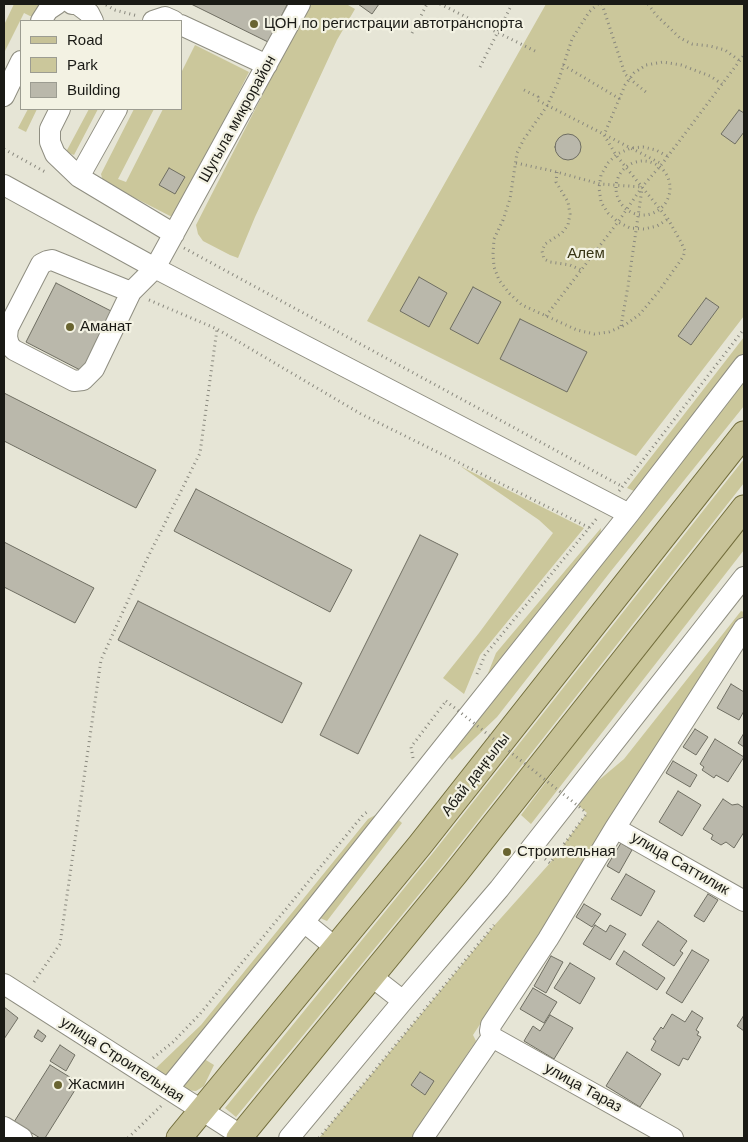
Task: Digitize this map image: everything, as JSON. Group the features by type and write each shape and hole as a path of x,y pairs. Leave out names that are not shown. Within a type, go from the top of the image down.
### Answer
{"main road":[{"name":"Абай даңғылы","path":"179,1138 420,845 744,434"},
{"path":"241,1137 456,873 744,508"}],"street":[{"path":"42,20 48,10 58,4"},
{"path":"72,4 77,4 89,13 92,20"},
{"name":"Шугыла микрорайон","path":"131,292 52,260 46,261 41,264 8,328 8,345 74,382 83,380 94,369 131,292 155,268 300,4"},
{"path":"182,25 267,65"},
{"path":"4,96 20,63"},
{"path":"60,110 50,129 50,142 55,154 79,177 172,237"},
{"path":"79,177 116,110"},
{"path":"4,185 155,268 629,514"},
{"path":"172,1091 629,514 744,365"},
{"path":"289,1138 402,1001 499,889 744,577"},
{"path":"423,1138 492,1037 491,1025 548,939 616,828 744,628"},
{"name":"улица Саттилик","path":"616,828 744,901"},
{"path":"304,922 336,948"},
{"path":"371,976 402,1001"},
{"name":"улица Строительная","path":"4,984 241,1137"},
{"name":"улица Тараз","path":"492,1037 673,1138"},
{"path":"4,1127 22,1138"}],"path":[{"path":"103,4 115,10 156,20"},
{"path":"412,33 427,4"},
{"path":"440,4 536,52"},
{"path":"480,67 512,4"},
{"path":"604,135 616,155 668,218 685,251 683,258 640,314 625,325 609,332 594,334 577,330 546,316 522,304 510,294 499,280 494,267 494,239 510,199 517,153 524,139 547,106 558,82 572,39 589,12 600,4 625,74 647,93"},
{"path":"648,4 656,15 680,38 692,44 725,50 740,61"},
{"path":"546,316 627,210 642,187 744,56"},
{"path":"604,135 625,85 634,73 646,65 663,62 681,64 710,76 722,84"},
{"path":"563,66 620,99"},
{"path":"524,90 538,97 537,100 547,106 661,165 670,183 670,192 667,200 654,213 638,215 627,210 617,196 617,178 629,164 638,161 647,161 661,165"},
{"path":"668,156 656,150 643,147 630,148 616,155 608,163 601,175 599,188 602,202 608,213 618,222 630,228 644,229 657,226 668,218"},
{"path":"4,149 54,177"},
{"path":"516,163 600,184 642,187"},
{"path":"557,172 556,182 568,202 570,214 568,225 562,233 545,244 542,252 544,259 550,262 570,265 581,270"},
{"path":"620,327 628,286 642,187"},
{"path":"172,237 623,487 744,329"},
{"path":"131,292 217,329 361,414 590,528"},
{"path":"24,997 60,944 101,660 146,561 200,453 217,329"},
{"path":"476,678 485,655 597,518"},
{"path":"411,747 446,701 587,812 550,863"},
{"path":"451,716 457,709"},
{"path":"414,763 420,755"},
{"path":"139,1071 173,1042 200,1014 363,815 371,809"},
{"path":"128,1138 172,1091"}],"green space":[{"path":"14,4 37,4 39,7 38,20 24,13 4,53 4,25"},
{"path":"309,4 349,4 355,9 337,40 238,258 203,241 198,234 196,225"},
{"name":"Алем","path":"546,4 744,4 744,316 636,456 367,321"},
{"path":"195,45 249,72 178,212 172,217 104,182 101,174 133,110 153,110 118,179 126,182 162,110 182,110 182,71"},
{"path":"27,110 37,110 26,132 18,128"},
{"path":"88,110 97,110 74,155 66,152"},
{"path":"744,337 744,356 644,486 634,491 627,488"},
{"path":"744,371 744,406 611,571 497,717 452,760 446,754"},
{"path":"744,459 744,483 444,864 236,1117 225,1108 432,854"},
{"path":"460,466 584,528 480,655 464,694 443,678 553,533 539,520"},
{"path":"744,519 744,550 531,824 521,815"},
{"path":"601,528 600,543 483,686 496,653"},
{"path":"741,611 744,612 744,619 473,1035 476,1041 411,1138 319,1138 493,927 550,863 587,813 578,805 592,786 624,759"},
{"path":"383,811 185,1060 166,1075 155,1069 201,1025 368,819"},
{"path":"394,816 402,823 327,921 320,918"},
{"path":"201,1057 214,1065 204,1086 196,1091 186,1090 179,1085"}],"building":[{"name":"ЦОН по регистрации автотранспорта","path":"191,4 284,4 287,5 268,42"},
{"path":"358,4 379,4 372,14"},
{"path":"739,110 744,113 744,132 735,144 721,134"},
{"path":"568,134 577,138 581,147 577,156 568,160 559,156 555,147 559,138"},
{"path":"169,168 185,177 175,194 159,185"},
{"path":"419,277 447,293 429,327 400,311"},
{"name":"Аманат","path":"56,283 115,313 84,372 26,342"},
{"path":"473,287 501,302 478,344 450,329"},
{"path":"706,298 719,307 691,345 678,336"},
{"path":"520,319 587,352 567,392 500,359"},
{"path":"4,393 156,470 136,508 4,441"},
{"path":"196,489 352,570 330,612 174,531"},
{"path":"420,535 458,554 358,754 320,735"},
{"path":"4,542 94,588 75,623 4,587"},
{"path":"138,601 302,683 282,723 118,640"},
{"path":"731,684 744,692 744,711 739,720 717,708"},
{"path":"695,729 708,737 696,755 683,747"},
{"path":"744,733 744,747 738,743"},
{"path":"715,739 744,757 728,782 716,775 714,778 702,770 704,767 700,764"},
{"path":"673,761 697,775 690,787 666,773"},
{"path":"678,791 701,805 682,836 659,822"},
{"path":"723,799 732,805 738,804 744,808 744,832 734,848 726,842 721,845 711,839 713,835 703,829"},
{"path":"621,843 632,850 619,873 607,866"},
{"path":"626,874 655,891 641,916 611,899"},
{"path":"708,894 718,900 704,922 694,916"},
{"path":"584,904 601,914 592,927 576,917"},
{"path":"658,921 687,941 680,951 683,953 674,966 642,945"},
{"path":"595,925 606,932 610,925 626,934 610,960 583,944"},
{"path":"692,950 709,960 682,1003 666,993"},
{"path":"624,951 665,978 657,990 616,964"},
{"path":"551,956 563,962 546,993 534,986"},
{"path":"570,963 595,978 580,1004 554,988"},
{"path":"533,988 557,1002 544,1023 520,1009"},
{"path":"4,1007 18,1018 4,1039"},
{"path":"692,1011 703,1018 696,1030 699,1032 697,1035 701,1037 688,1060 683,1058 679,1066 651,1050 656,1041 653,1039 661,1027 663,1029 672,1014 685,1022"},
{"path":"550,1015 573,1028 554,1059 524,1041 533,1026 540,1031"},
{"path":"744,1015 744,1031 737,1026"},
{"path":"38,1030 46,1036 42,1042 34,1037"},
{"path":"60,1045 75,1055 66,1071 50,1061"},
{"path":"627,1052 661,1074 640,1107 606,1086"},
{"path":"50,1065 73,1079 68,1086 75,1090 45,1138 40,1138 14,1122"},
{"path":"420,1072 434,1081 425,1095 411,1085"}],"place":[{"name":"ЦОН по регистрации автотранспорта","path":"254,24"},
{"name":"Аманат","path":"70,327"},
{"name":"Строительная","path":"507,852"},
{"name":"Жасмин","path":"58,1085"}]}
